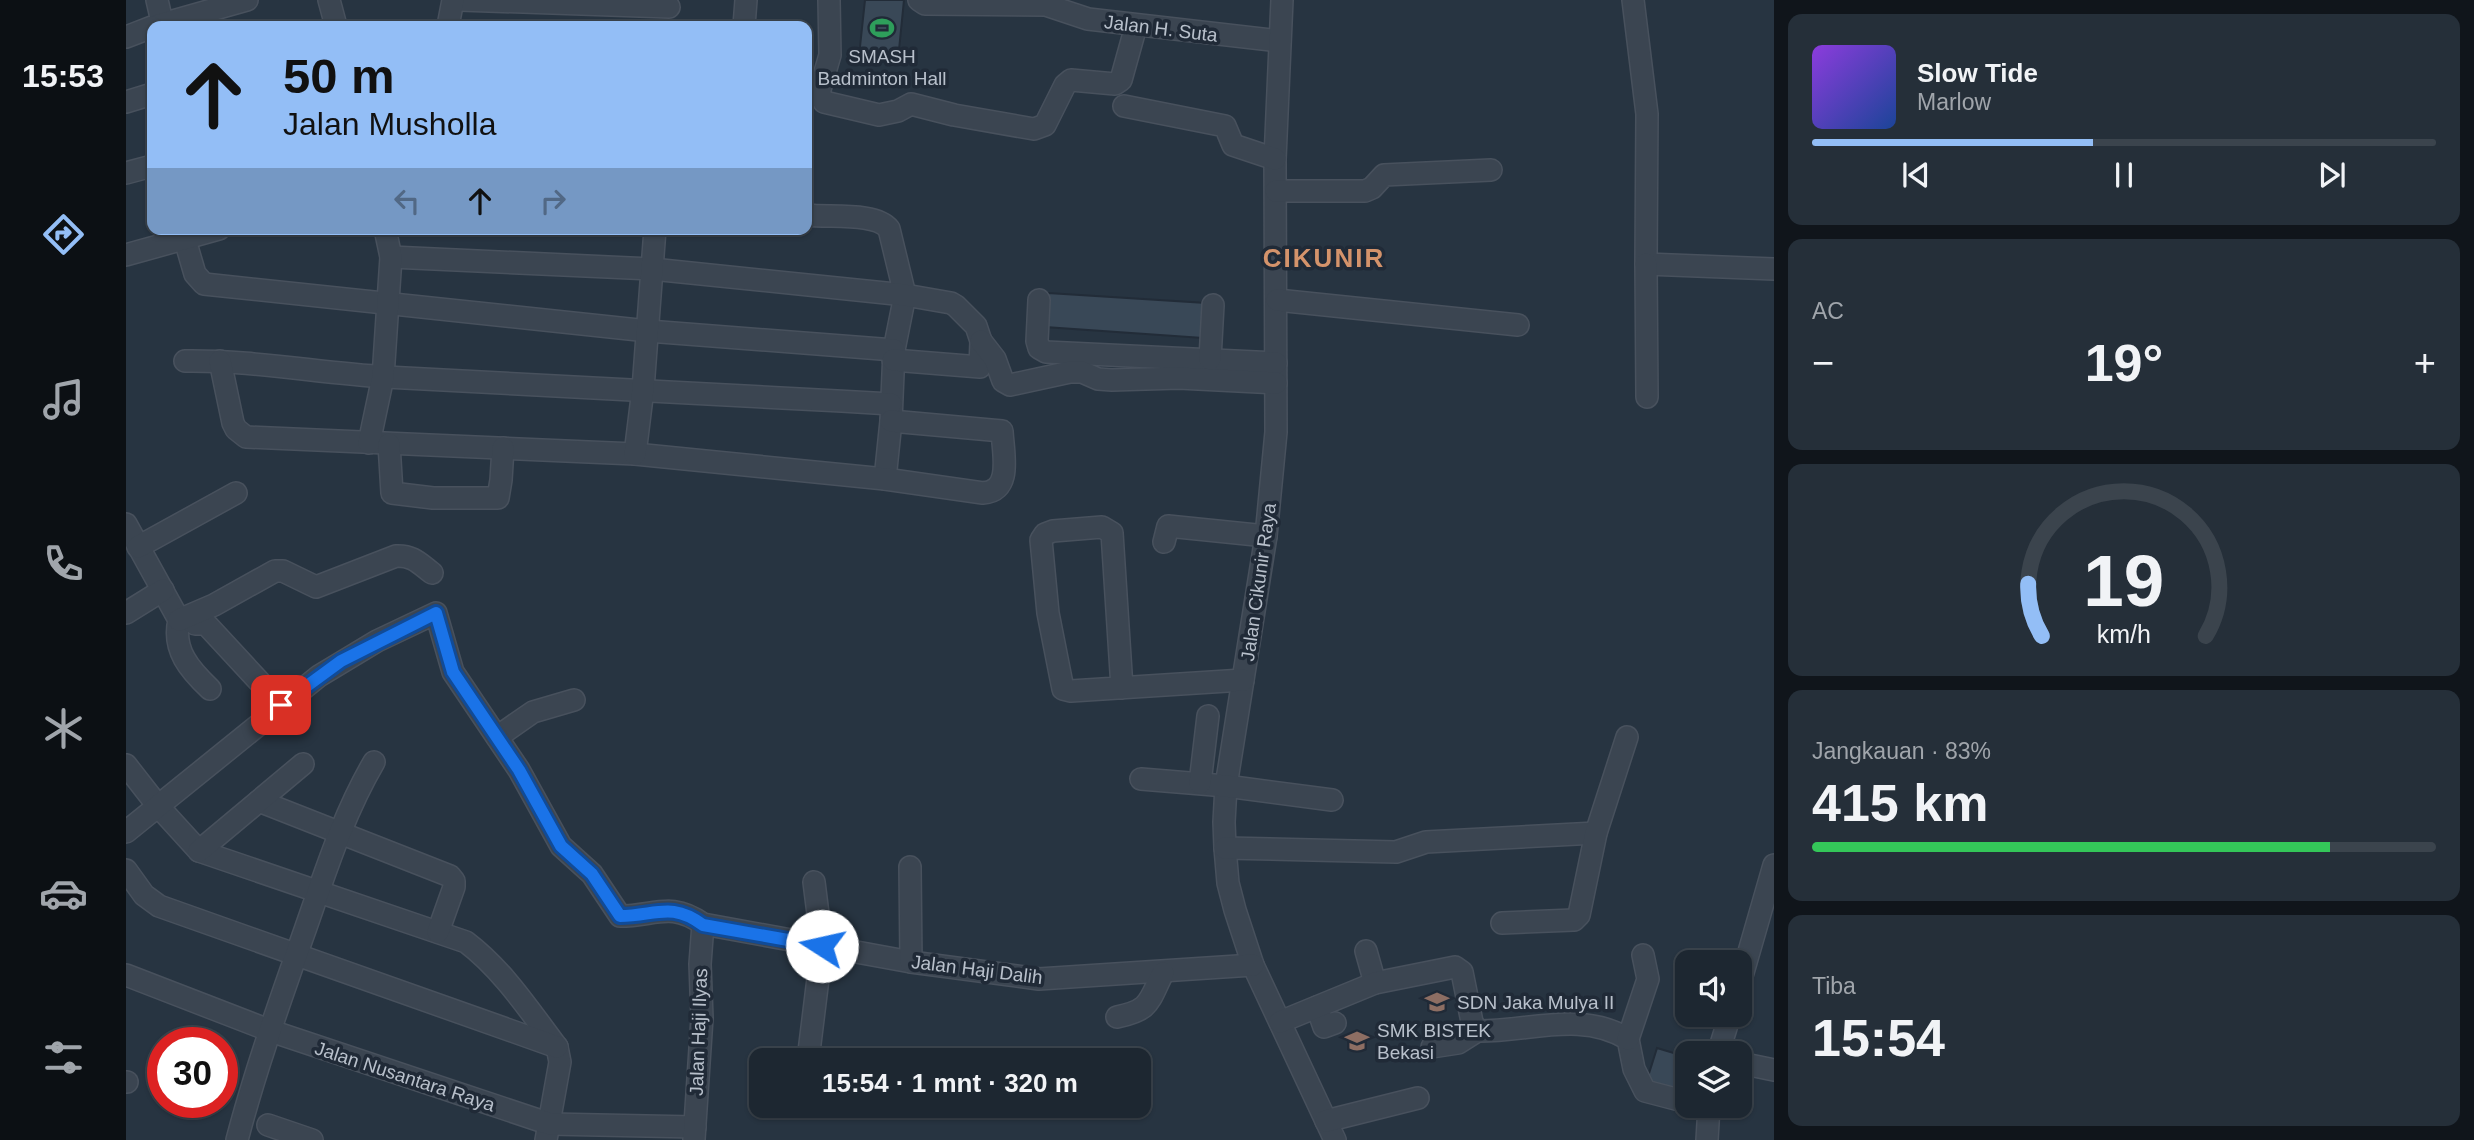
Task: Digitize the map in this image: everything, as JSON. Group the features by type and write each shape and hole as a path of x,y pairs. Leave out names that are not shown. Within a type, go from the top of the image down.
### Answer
{"street":[{"path":"158,0 158,21"},
{"path":"175,21 247,0"},
{"path":"329,0 335,21"},
{"path":"449,21 453,0"},
{"path":"460,0 669,11"},
{"path":"744,21 746,0"},
{"path":"829,0 830,55 819,93 824,102 879,115 911,104 954,115 1034,129 1045,125 1065,85 1071,80 1115,84 1121,80 1136,26"},
{"name":"Jalan H. Suta","path":"919,0 925,4 1046,5 1089,10 1136,26 1280,41"},
{"name":"Jalan Cikunir Raya","path":"1282,0 1275,159 1276,432 1266,536 1227,786 1225,848 1228,883 1253,965 1330,1131"},
{"path":"1633,0 1647,114 1647,397"},
{"path":"126,37 147,30"},
{"path":"126,102 147,96"},
{"path":"1124,106 1225,126 1233,145 1275,159"},
{"path":"126,173 147,167"},
{"path":"1276,191 1365,191 1372,188 1384,175 1491,170"},
{"path":"812,215 870,218 885,223 889,229 905,295 893,355 885,479"},
{"path":"126,255 200,235"},
{"path":"387,235 391,257 379,444 392,493 433,498 498,498 503,449"},
{"path":"635,454 648,331 654,235"},
{"path":"185,240 195,274 204,284 893,355 980,367 981,341"},
{"path":"391,257 652,269 905,295 956,306 976,327 981,341 995,359 1003,381 1010,385 1070,372 1082,372 1098,379 1112,380 1276,373"},
{"path":"1646,264 1774,269"},
{"path":"1039,300 1037,341 1039,348 1046,352 1210,359 1276,373"},
{"path":"1277,300 1518,325"},
{"path":"1210,359 1213,305"},
{"path":"185,361 220,360 383,377 643,389 891,413 1002,431 1003,476 995,491 983,493 885,479 635,454 246,437 236,429 231,417 220,360"},
{"path":"138,547 236,493"},
{"path":"126,524 163,590 183,619 195,624 206,624 281,705"},
{"path":"1164,541 1168,526 1266,536"},
{"path":"1122,688 1112,533 1102,527 1049,532 1041,540 1042,559 1061,686 1066,691 1122,688 1243,680"},
{"path":"210,689 189,669 181,653 176,632 183,619 279,571 316,587 396,556 405,555 415,559 432,573"},
{"path":"126,613 163,590"},
{"path":"126,832 281,705 341,661 436,613 453,672 497,737 533,712 574,699"},
{"path":"1200,783 1208,716"},
{"name":"Jalan Haji Dalih","path":"497,737 519,770 561,846 592,874 620,916 673,911 689,914 703,925 911,962 1039,979 1163,973 1253,965"},
{"path":"1502,923 1574,920 1579,915 1597,833 1627,737"},
{"path":"237,1140 296,955 339,834 374,762"},
{"path":"198,851 303,764"},
{"path":"126,765 198,851 438,932 466,942 476,950 499,972 557,1046 560,1062 548,1133"},
{"path":"1141,779 1200,783 1332,800"},
{"path":"259,801 450,876 454,881 438,932"},
{"path":"1225,848 1396,852 1426,842 1597,833"},
{"path":"1752,957 1766,927 1774,865"},
{"path":"910,867 911,962"},
{"path":"126,870 144,895 159,906 557,1046"},
{"path":"809,1048 822,946 814,882"},
{"name":"Jalan Haji Ilyas","path":"695,1133 702,1018 700,964 703,925"},
{"path":"1366,951 1375,983"},
{"path":"1643,955 1648,979 1628,1039 1634,1069 1645,1091 1675,1099"},
{"path":"1280,1022 1375,983 1455,967 1462,972 1472,1022 1477,1031"},
{"path":"1117,1017 1137,1013 1145,1008 1163,973"},
{"name":"Jalan Nusantara Raya","path":"126,975 156,991 270,1035 548,1133 648,1140"},
{"name":"Jalan Nusantara Raya","path":"126,985 156,991"},
{"path":"1317,1007 1324,1027 1335,1023"},
{"path":"1432,1046 1458,1043 1477,1031 1560,1023 1589,1025 1615,1031 1628,1039"},
{"path":"1752,1065 1774,1070"},
{"path":"1330,1131 1418,1098"},
{"path":"1706,1118 1707,1140"},
{"path":"268,1125 312,1140"},
{"name":"Jalan Nusantara Raya","path":"548,1133 695,1133"}],"building":[{"name":"SMASH Badminton Hall","path":"865,0 904,0 898,60 859,56"},
{"path":"1048,293 1206,303 1203,338 1045,327"},
{"path":"1657,1048 1675,1053 1675,1091 1646,1083"}],"place":[{"name":"SMASH Badminton Hall","path":"882,28"},
{"name":"SDN Jaka Mulya II","path":"1437,1002"},
{"name":"SMK BISTEK Bekasi","path":"1357,1041"}],"district":[{"name":"CIKUNIR","path":"1324,258"}],"route":[{"path":"281,705 341,661 436,613 453,672 519,770 561,846 592,874 620,916 673,911 689,914 703,925 822,946"}]}
